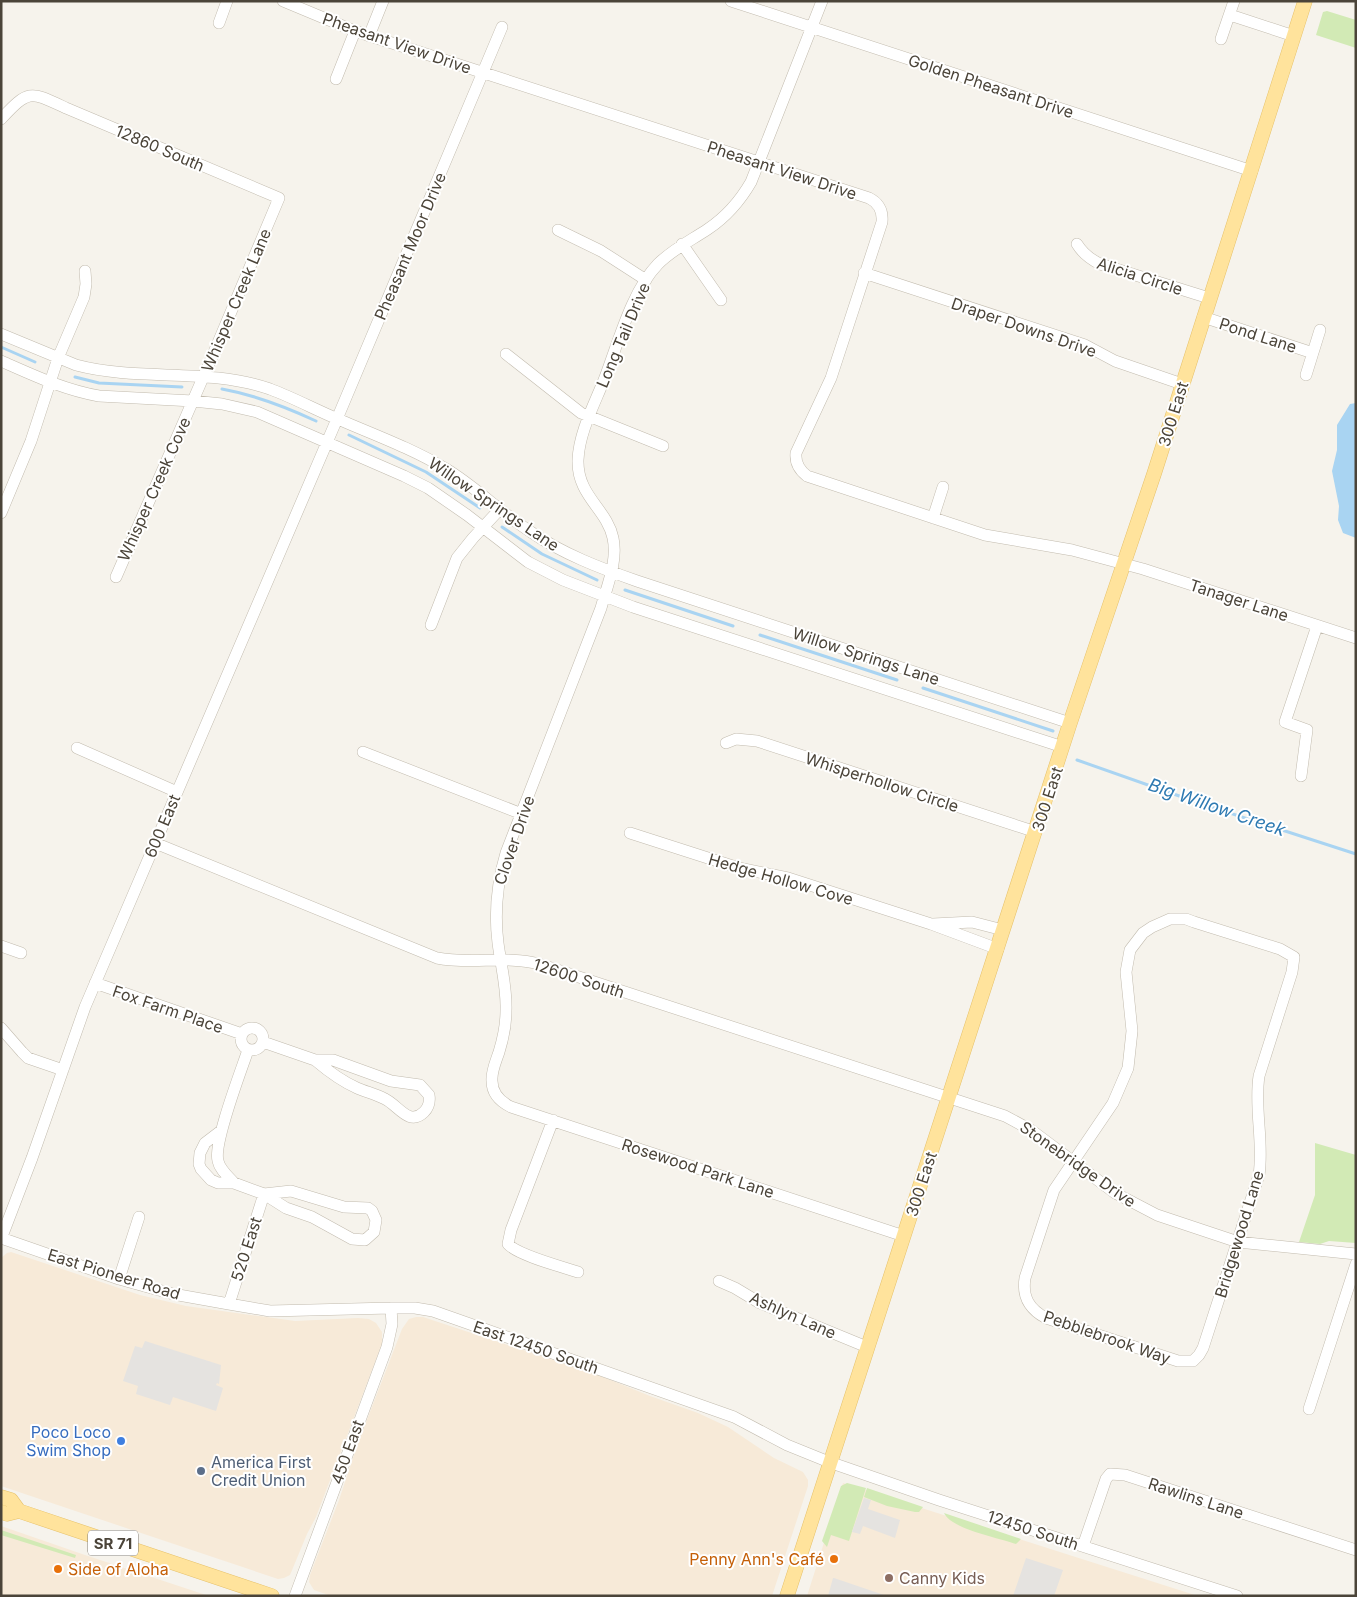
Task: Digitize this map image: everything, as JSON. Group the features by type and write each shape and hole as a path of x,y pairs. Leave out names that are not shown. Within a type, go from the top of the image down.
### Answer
{"main road":[{"name":"300 East","path":"787,1596 1122,564 1154,474 1305,1"},
{"name":"SR 71","path":"1,1497 11,1500 19,1511"},
{"name":"SR 71","path":"1,1512 7,1514 19,1511 272,1596"}],"street":[{"path":"219,22 227,1"},
{"name":"Pheasant View Drive","path":"282,1 369,36 869,198 878,205 881,211 882,222 831,378 798,448 796,462 800,470 812,478 994,537 1067,548 1122,564"},
{"path":"369,36 383,1"},
{"name":"Golden Pheasant Drive","path":"731,1 1252,171"},
{"name":"Long Tail Drive","path":"604,596 614,557 613,537 610,528 589,497 580,473 579,449 590,417 634,302 646,280 658,264 682,244 708,229 729,212 743,194 760,163 822,1"},
{"path":"1221,39 1234,1"},
{"path":"1230,15 1294,36"},
{"name":"Pheasant Moor Drive","path":"337,419 502,27"},
{"path":"336,79 355,31"},
{"name":"12860 South","path":"1,119 23,97 30,95 41,96 279,198"},
{"name":"Whisper Creek Lane","path":"193,401 279,198"},
{"path":"558,230 600,251 646,280"},
{"path":"682,244 721,300"},
{"name":"Alicia Circle","path":"1077,244 1082,253 1100,264 1209,298"},
{"path":"1,513 31,441 58,358 84,297 85,271"},
{"name":"Draper Downs Drive","path":"864,273 1085,345 1115,361 1182,384"},
{"name":"Pond Lane","path":"1203,317 1313,353"},
{"name":"Pond Lane","path":"1306,375 1320,330"},
{"name":"Willow Springs Lane","path":"1,334 76,365 104,370 227,378 268,389 403,447 445,468 466,482 515,522 542,540 576,558 611,572 1070,723"},
{"path":"506,354 567,404 590,417 663,446"},
{"name":"Willow Springs Lane","path":"1,362 70,389 99,396 193,401 229,405 256,412 428,488 528,562 563,580 633,607 1063,747"},
{"name":"Whisper Creek Cove","path":"116,577 193,401"},
{"name":"600 East","path":"1,1238 32,1158 81,1016 337,419"},
{"path":"933,518 943,487"},
{"path":"431,625 460,553 500,509"},
{"name":"Tanager Lane","path":"1122,564 1143,569 1356,638"},
{"name":"Clover Drive","path":"496,1094 492,1082 492,1074 503,1038 506,1011 502,961 496,928 497,888 506,853 604,596"},
{"path":"1301,776 1306,730 1285,722 1317,626"},
{"name":"Whisperhollow Circle","path":"726,743 736,739 757,741 1036,832"},
{"path":"77,748 177,792"},
{"path":"363,752 522,814"},
{"name":"Hedge Hollow Cove","path":"630,833 738,868 788,878 931,924 998,949"},
{"name":"12600 South","path":"156,843 426,954 460,962 526,961 539,964 948,1098"},
{"name":"Pebblebrook Way","path":"1193,1361 1178,1361 1046,1318 1035,1311 1027,1302 1024,1290 1025,1278 1051,1198 1058,1183 1113,1103 1128,1068 1132,1031 1126,983 1127,961 1130,950 1143,933 1161,922 1186,920 1280,949 1294,957"},
{"name":"Hedge Hollow Cove","path":"931,924 972,922 1004,930"},
{"path":"1,946 21,953"},
{"name":"Bridgewood Lane","path":"1193,1361 1203,1348 1256,1184 1260,1166 1257,1102 1259,1076 1292,972 1294,957"},
{"name":"Fox Farm Place","path":"95,983 242,1034"},
{"path":"1,1028 28,1058 63,1070"},
{"path":"247,1028 256,1028 262,1034 263,1042 256,1050 248,1050 241,1042 242,1034 247,1028"},
{"path":"263,1042 315,1060 333,1060 391,1081 420,1085 429,1095 428,1108 417,1117 407,1116 388,1100 343,1081 328,1072 315,1060"},
{"path":"234,1183 223,1172 218,1161 222,1130 248,1050"},
{"name":"Rosewood Park Lane","path":"496,1094 505,1104 904,1236"},
{"name":"Stonebridge Drive","path":"948,1098 1005,1116 1024,1125 1115,1193 1136,1205 1178,1223 1238,1242 1356,1254"},
{"path":"553,1120 511,1230 508,1244 511,1248 522,1253 578,1272"},
{"path":"222,1130 202,1147 199,1164 211,1180 218,1183 234,1183 264,1194 286,1208 312,1217 352,1239 365,1240 374,1232 376,1220 372,1211 368,1208 344,1207 291,1191 264,1194"},
{"name":"520 East","path":"229,1304 264,1194"},
{"path":"119,1279 139,1217"},
{"name":"East Pioneer Road","path":"1,1238 119,1279 173,1294 229,1304"},
{"path":"1309,1409 1356,1264"},
{"name":"Ashlyn Lane","path":"719,1281 760,1303 868,1347"},
{"name":"East 12450 South","path":"229,1304 270,1311 391,1308 415,1308 433,1311 734,1417 787,1445 829,1462"},
{"name":"450 East","path":"295,1596 388,1347 392,1324 391,1308"},
{"name":"12450 South","path":"829,1462 1238,1596"},
{"name":"Rawlins Lane","path":"1084,1546 1106,1479 1110,1474 1117,1473 1125,1474 1356,1550"}],"shaded area":[{"path":"11,1252 140,1295 186,1306 295,1321 358,1318 369,1319 376,1323 382,1332 382,1344 316,1517 290,1575 278,1579 1,1486 1,1258"},
{"path":"423,1317 596,1374 698,1413 728,1427 774,1458 803,1472 808,1480 808,1486 772,1596 331,1596 314,1590 309,1582 310,1575 339,1500 358,1443 402,1329 409,1319"},
{"path":"145,1341 221,1365 219,1384 217,1383 216,1385 223,1388 216,1411 173,1397 170,1405 136,1394 138,1386 123,1381 135,1346 142,1348"},
{"path":"843,1483 1198,1596 807,1596"},
{"path":"864,1498 871,1500 868,1509 900,1520 895,1538 863,1526 860,1534 852,1532"},
{"path":"1,1526 85,1555 209,1596 1,1596"},
{"path":"1026,1558 1063,1570 1054,1596 1013,1596"},
{"path":"834,1578 887,1596 828,1596"}],"green space":[{"path":"1327,11 1356,20 1356,48 1316,35 1323,12"},
{"path":"1315,1143 1356,1155 1356,1243 1329,1241 1320,1244 1299,1242 1315,1195"},
{"path":"847,1483 866,1488 849,1541 831,1535 827,1547 822,1541 841,1486"},
{"path":"867,1488 923,1507 919,1512 915,1512 887,1506 864,1497"},
{"path":"944,1513 1021,1539 1016,1544 976,1532 956,1524 948,1519"},
{"path":"1,1530 76,1555 75,1558 1,1535"}],"water":[{"path":"1356,403 1356,538 1343,533 1338,520 1339,506 1332,471 1337,450 1337,425 1350,404"}],"waterway":[{"name":"Big Willow Creek","path":"1,347 35,362"},
{"name":"Big Willow Creek","path":"75,377 99,383 182,387"},
{"name":"Big Willow Creek","path":"222,389 270,402 316,421"},
{"name":"Big Willow Creek","path":"349,435 426,472 480,508"},
{"name":"Big Willow Creek","path":"502,527 542,554 597,580"},
{"name":"Big Willow Creek","path":"625,590 733,626"},
{"name":"Big Willow Creek","path":"760,635 897,680"},
{"name":"Big Willow Creek","path":"923,688 1053,731"},
{"name":"Big Willow Creek","path":"1077,760 1202,804 1356,854"}],"place":[{"name":"Poco Loco Swim Shop","path":"121,1441"},
{"name":"America First Credit Union","path":"201,1471"},
{"name":"Penny Ann's Café","path":"834,1559"},
{"name":"Side of Aloha","path":"58,1569"},
{"name":"Canny Kids","path":"889,1578"}]}
